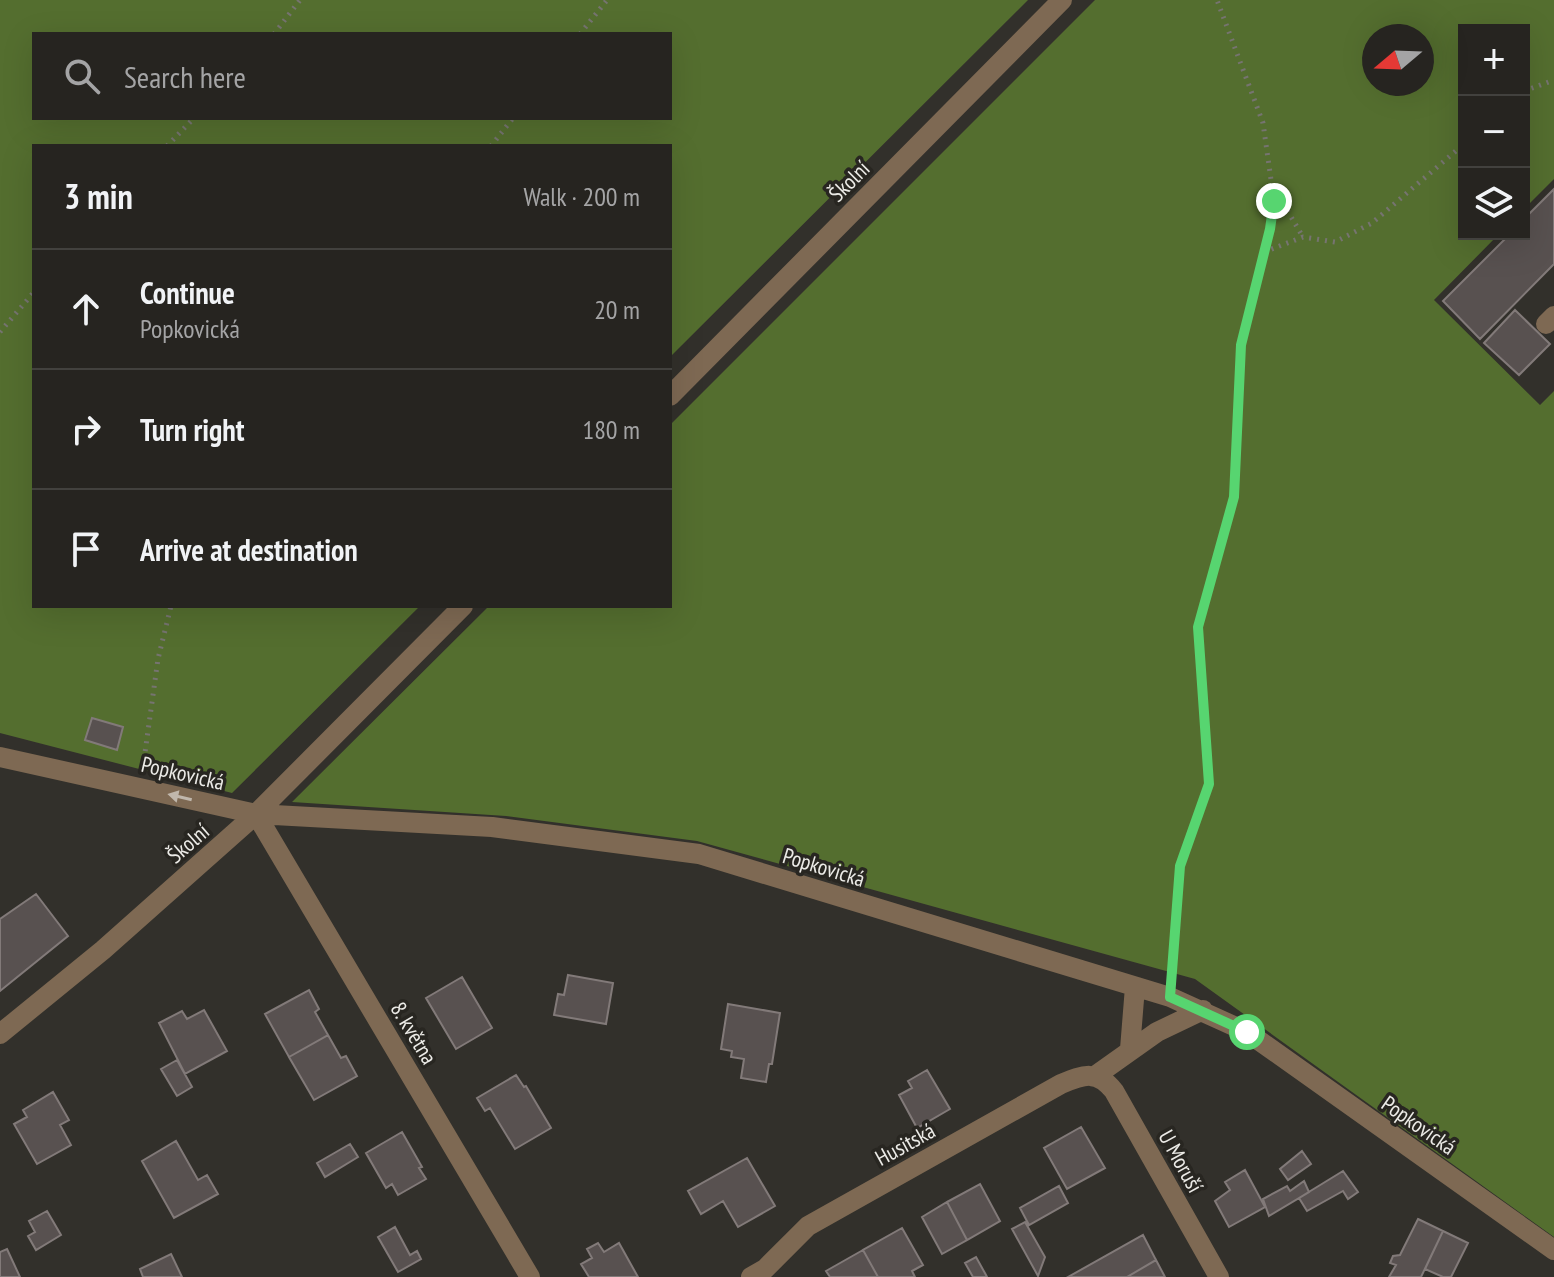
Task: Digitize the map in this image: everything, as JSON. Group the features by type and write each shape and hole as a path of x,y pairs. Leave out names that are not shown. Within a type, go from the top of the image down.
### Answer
{"street":[{"name":"Školní","path":"672,394 1062,0"},
{"name":"Školní","path":"0,1034 103,950 256,814 461,608"},
{"name":"Popkovická","path":"0,757 256,814 492,827 699,854 1170,997 1247,1032 1554,1250"},
{"name":"8. května","path":"256,814 530,1277"},
{"path":"1130,1049 1135,987"},
{"path":"1095,1076 1157,1032 1203,1010"},
{"name":"Husitská","path":"751,1277 765,1269 808,1226 1061,1084 1078,1077 1095,1076"},
{"name":"U Moruší","path":"1095,1076 1106,1080 1114,1091 1219,1277"}],"path":[{"path":"276,32 300,0"},
{"path":"582,32 607,0"},
{"path":"1170,997 1180,866 1209,784 1198,627 1234,497 1241,345 1270,229 1274,189 1263,123 1217,0"},
{"path":"1530,89 1554,80"},
{"path":"169,144 192,120"},
{"path":"493,144 511,120"},
{"path":"1264,252 1303,237 1335,242 1372,223 1458,149"},
{"path":"1274,189 1303,237"},
{"path":"0,332 32,294"},
{"path":"139,788 158,659 171,608"}],"green space":[{"path":"0,0 1028,0 672,355 672,144 32,144 32,608 418,608 232,793 0,733"},
{"path":"1095,0 1554,0 1554,179 1530,203 1530,24 1458,24 1458,240 1493,240 1434,300 1540,405 1554,391 1554,1237 1195,979 697,841 506,816 292,802 487,608 672,608 672,423"}],"building":[{"path":"1554,189 1554,264 1480,339 1443,301 1504,240 1530,240 1530,213"},
{"path":"1515,310 1550,344 1519,375 1484,343"},
{"path":"92,718 123,727 117,750 85,740"},
{"path":"36,894 68,936 0,991 0,919"},
{"path":"568,975 613,983 606,1024 554,1015 558,994 564,995"},
{"path":"462,977 492,1028 456,1049 426,998"},
{"path":"309,990 319,1009 315,1012 328,1035 289,1057 265,1014"},
{"path":"728,1004 780,1013 766,1082 741,1078 744,1059 731,1057 732,1051 721,1049"},
{"path":"204,1010 227,1051 185,1074 159,1023 182,1011 187,1019"},
{"path":"328,1035 341,1058 346,1056 357,1076 314,1100 289,1057"},
{"path":"177,1060 192,1087 177,1096 161,1069"},
{"path":"927,1070 950,1109 917,1128 899,1095 912,1088 908,1081"},
{"path":"516,1075 551,1128 515,1149 490,1108 485,1111 477,1098"},
{"path":"53,1092 69,1120 60,1125 71,1145 37,1164 14,1124 27,1117 23,1110"},
{"path":"1081,1127 1105,1168 1067,1189 1044,1148"},
{"path":"402,1132 426,1179 398,1195 392,1184 386,1188 366,1153"},
{"path":"176,1141 198,1180 207,1175 218,1194 174,1218 142,1161"},
{"path":"350,1144 358,1157 325,1177 317,1163"},
{"path":"1302,1151 1311,1164 1288,1180 1280,1169"},
{"path":"747,1158 775,1206 738,1227 723,1201 701,1214 688,1191"},
{"path":"1245,1170 1265,1207 1229,1227 1215,1201 1230,1190 1225,1182"},
{"path":"1343,1171 1358,1192 1348,1199 1343,1191 1307,1211 1299,1198"},
{"path":"1304,1181 1309,1192 1269,1216 1263,1199 1287,1186 1290,1191"},
{"path":"980,1184 1000,1221 967,1240 947,1202"},
{"path":"1059,1186 1068,1203 1029,1225 1020,1208"},
{"path":"947,1202 967,1240 942,1254 922,1217"},
{"path":"47,1211 61,1235 36,1250 28,1236 35,1232 29,1221"},
{"path":"1418,1219 1443,1231 1421,1277 1389,1277 1396,1265 1390,1263 1393,1256 1400,1255"},
{"path":"1025,1222 1045,1257 1038,1276 1012,1229"},
{"path":"395,1227 410,1255 417,1251 421,1259 398,1272 378,1237"},
{"path":"902,1228 923,1265 912,1271 915,1277 878,1277 863,1250"},
{"path":"1443,1231 1468,1243 1451,1277 1425,1269"},
{"path":"1143,1235 1156,1260 1127,1277 1068,1277"},
{"path":"598,1243 604,1252 619,1243 638,1277 589,1277 581,1264 592,1258 587,1249"},
{"path":"7,1249 20,1277 0,1277 0,1252"},
{"path":"863,1250 878,1277 830,1277 826,1271"},
{"path":"171,1254 182,1277 143,1277 140,1269"},
{"path":"976,1257 987,1277 973,1277 965,1263"},
{"path":"1156,1260 1165,1277 1127,1277"}],"route":[{"path":"1247,1032 1170,997 1180,866 1209,784 1198,627 1234,497 1241,345 1274,201"}]}
